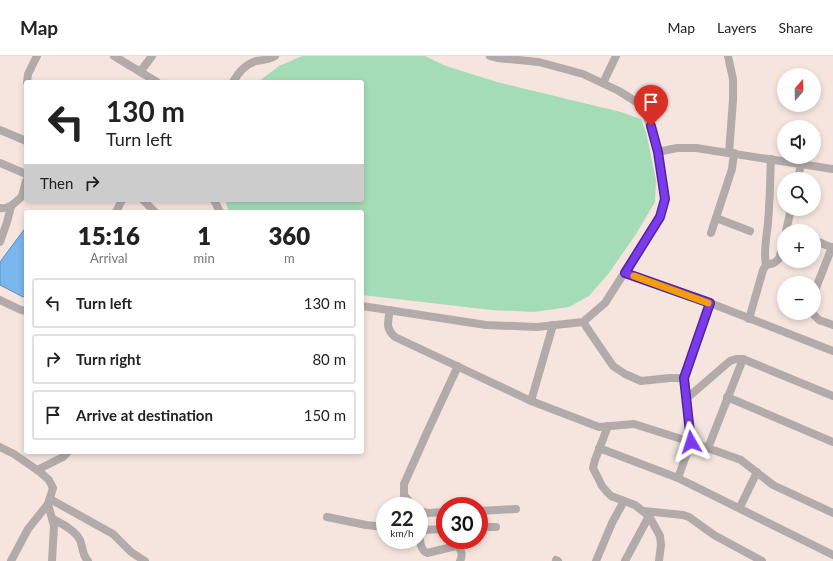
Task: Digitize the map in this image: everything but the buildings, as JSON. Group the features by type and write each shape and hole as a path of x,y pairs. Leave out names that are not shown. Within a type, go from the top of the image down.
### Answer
{"street":[{"path":"27,80 28,74 37,56"},
{"path":"114,56 154,80"},
{"path":"140,72 152,56"},
{"path":"234,80 248,65 255,61 267,60 275,56"},
{"path":"364,306 486,325 537,327 583,322 605,303 660,217 665,199 658,152 651,126 643,108 619,91 603,83 578,72 541,59 491,56"},
{"path":"603,83 616,56"},
{"path":"711,233 732,169 731,153 733,93 728,56"},
{"path":"0,130 24,140"},
{"path":"658,152 677,148 696,148 777,160"},
{"path":"749,319 763,270 766,265 764,257 768,223 771,159"},
{"path":"0,162 24,173"},
{"path":"799,172 801,164 833,169"},
{"path":"0,208 4,209 11,207 24,195"},
{"path":"145,202 154,210"},
{"path":"0,242 11,207"},
{"path":"716,218 750,231"},
{"path":"821,243 832,248 821,276"},
{"path":"766,265 777,261"},
{"path":"625,273 710,303 833,351"},
{"path":"0,300 24,311"},
{"path":"678,478 691,442 684,378 710,303"},
{"path":"390,310 388,324 390,332 395,337 530,401 599,427 634,424 742,460 773,485 833,513"},
{"path":"819,320 833,325"},
{"path":"583,322 613,366 625,374 641,381 684,378"},
{"path":"530,401 553,325"},
{"path":"686,399 730,361 736,359 742,359 833,396"},
{"path":"708,448 742,359"},
{"path":"406,497 404,495 404,484 458,366"},
{"path":"727,397 833,442"},
{"path":"608,426 593,468 596,475 611,496 635,505 646,514 660,536 661,544 659,561"},
{"path":"0,447 14,454 37,470 49,480 53,488 49,501 28,529 12,561"},
{"path":"599,448 678,478 740,507 754,516 833,555"},
{"path":"37,470 66,454"},
{"path":"740,507 757,472"},
{"path":"49,501 54,537 52,561"},
{"path":"49,501 113,534 131,552 145,561"},
{"path":"596,561 612,523 624,501"},
{"path":"488,511 516,509"},
{"path":"625,561 646,514"},
{"path":"646,514 683,515 689,517 714,536 762,561"},
{"path":"327,518 376,526"},
{"path":"52,519 77,535 82,544 84,556 88,561"},
{"path":"488,526 496,526"},
{"path":"422,549 427,553 456,546 462,551 460,561"}],"green space":[{"path":"302,56 425,56 446,66 497,82 621,112 641,119 646,132 656,180 655,202 636,234 609,273 589,296 569,307 534,312 491,310 364,295 364,210 228,210 226,202 364,202 364,80 261,80 279,66"}],"water":[{"path":"24,230 24,296 0,285 0,262"}],"slow traffic":[{"path":"634,276 708,303"}],"route":[{"path":"651,126 658,152 665,199 660,217 625,273 710,303 684,378 691,442"}]}
